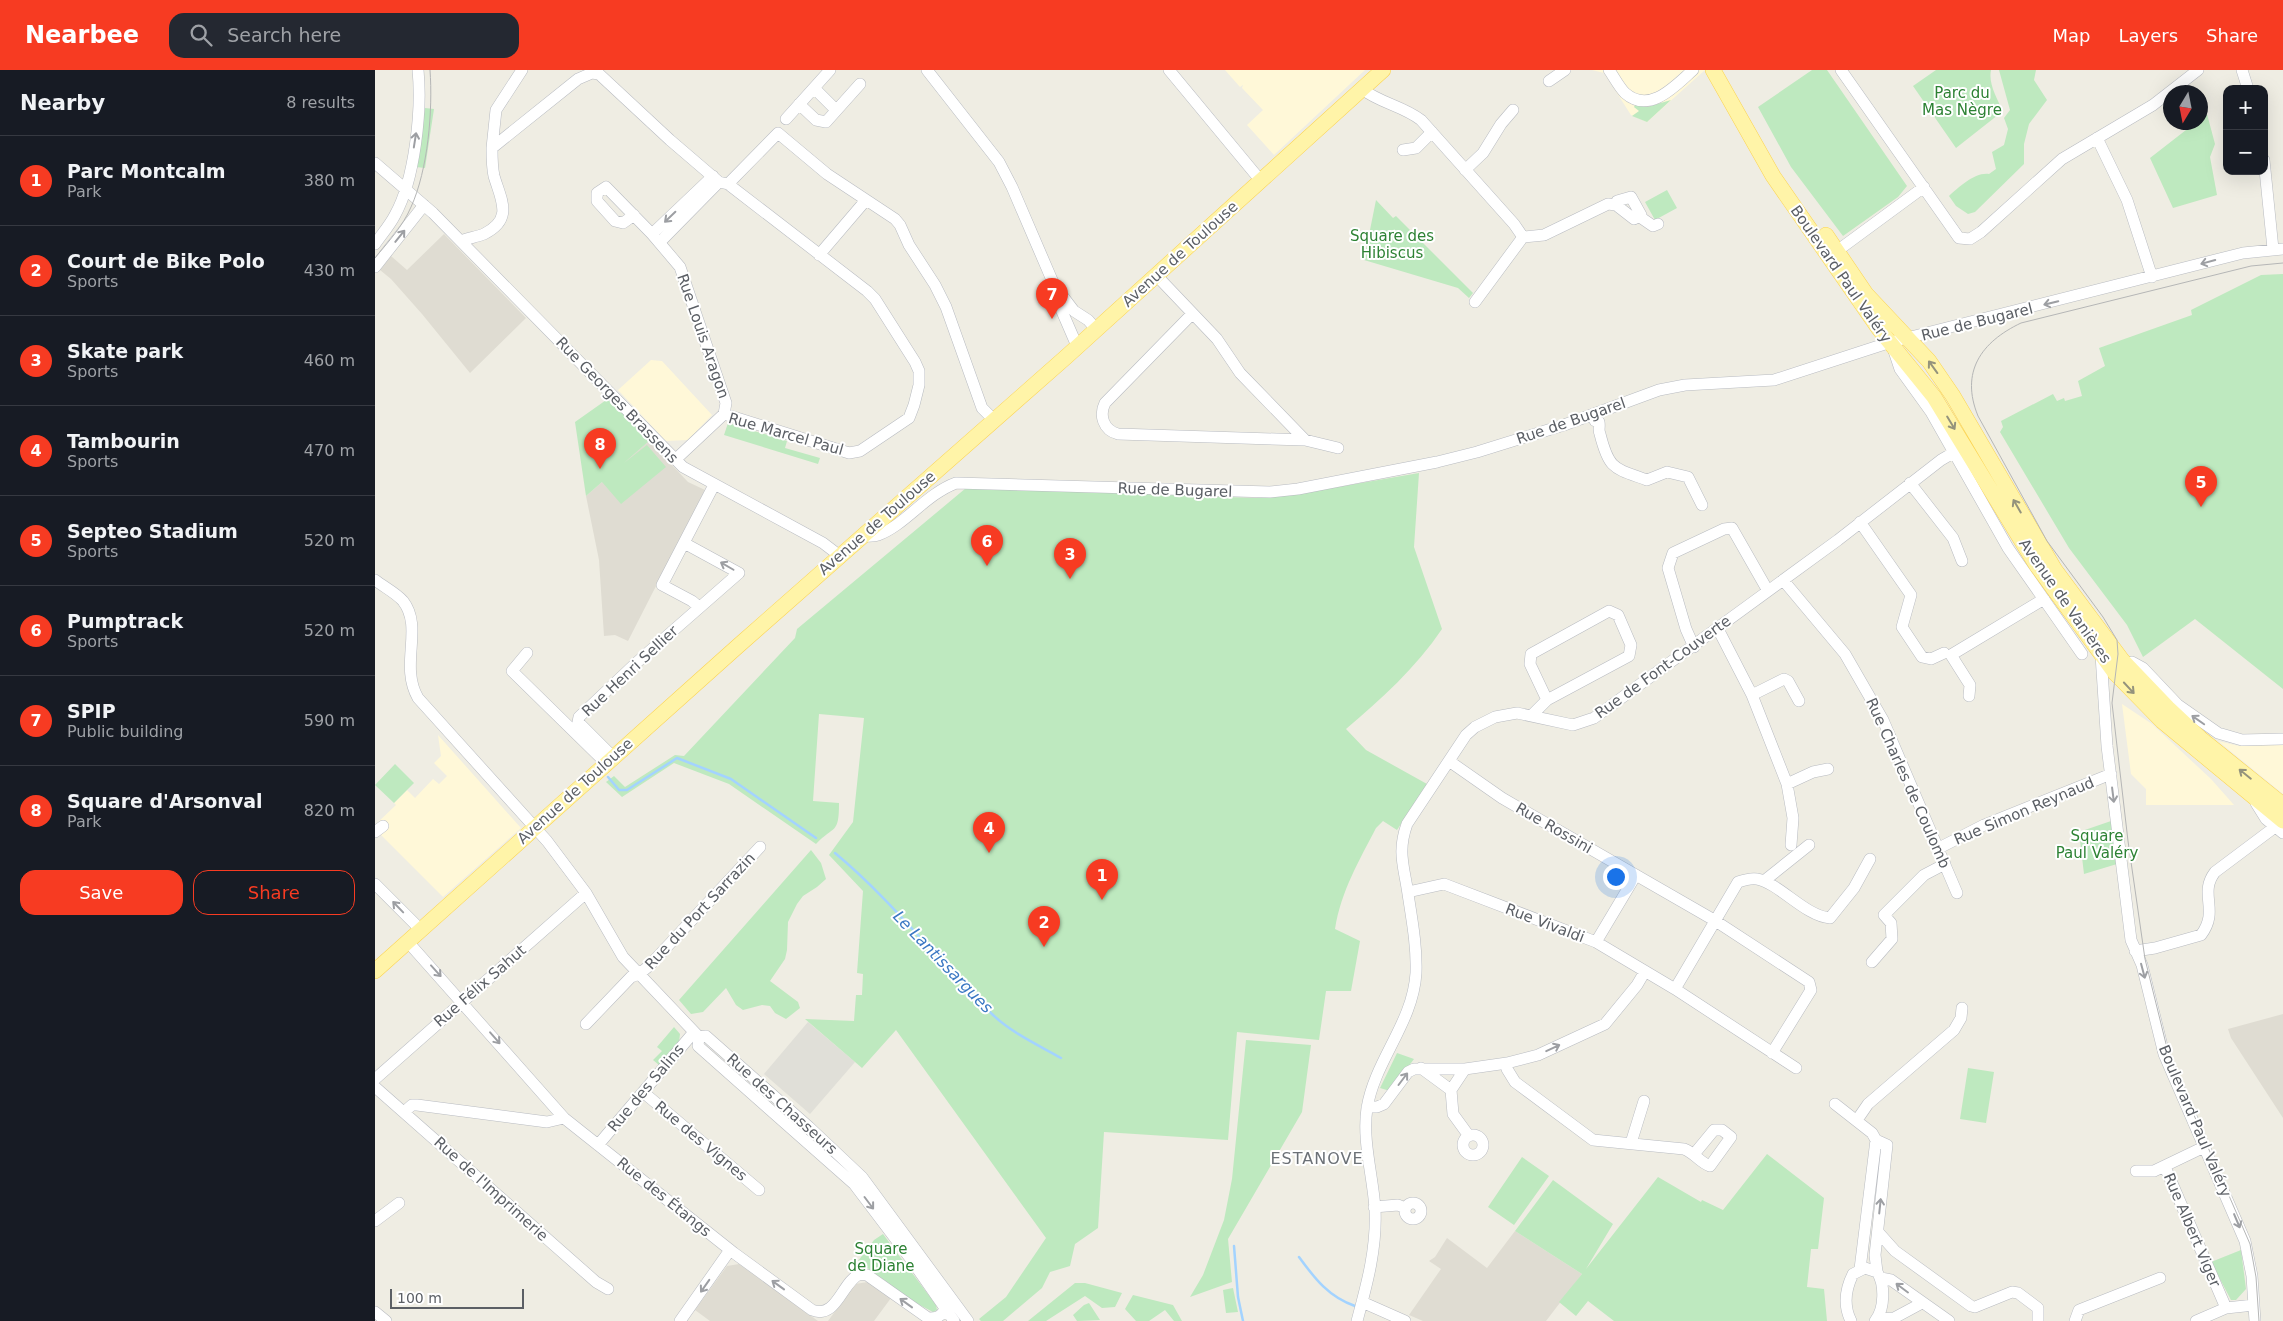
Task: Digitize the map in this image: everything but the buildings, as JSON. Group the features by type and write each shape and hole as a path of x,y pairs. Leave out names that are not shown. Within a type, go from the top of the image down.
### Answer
{"main road":[{"name":"Boulevard Paul Valéry","path":"1713,70 1773,176 1845,281 1891,342"},
{"name":"Boulevard Paul Valéry","path":"1725,70 1748,115 1781,170 1866,294 1908,338"},
{"name":"Avenue de Toulouse","path":"375,971 609,760 1096,329 1380,71"},
{"name":"Avenue de Vanières","path":"1908,338 1929,361 1953,396 2055,570 2129,664 2168,708 2200,738 2283,805"},
{"name":"Avenue de Vanières","path":"1891,342 1935,397 2037,566 2122,681 2158,717 2251,794 2280,827"}],"street":[{"path":"375,244 396,213 406,188 417,128 420,94 418,70"},
{"path":"461,241 483,234 497,225 502,217 504,210 493,169 492,148 496,110 522,70"},
{"path":"786,119 830,70"},
{"path":"927,70 999,162 1012,186 1055,287 1061,310 1077,346"},
{"path":"1169,70 1261,181"},
{"path":"1549,81 1565,70"},
{"path":"1609,70 1625,92 1637,98 1651,100 1664,96 1693,70"},
{"path":"1841,70 1959,238 1970,239 1981,232 2062,159 2153,105 2198,70"},
{"path":"2242,70 2247,85"},
{"name":"Rue Marcel Paul","path":"492,148 578,79 593,73 599,74 658,130 720,181 875,299 919,371 919,385 915,405 909,418 861,451 849,453 724,414 676,460"},
{"path":"799,104 816,120 826,122 860,84"},
{"path":"814,88 836,110"},
{"path":"1362,89 1372,96 1411,112 1432,132 1514,224 1523,237"},
{"path":"1465,170 1483,153 1501,124 1513,110"},
{"path":"1403,150 1415,148 1432,132"},
{"path":"656,238 778,133 827,174 900,225 909,246 939,293 982,408 994,420"},
{"path":"2097,138 2127,200 2152,277"},
{"name":"Rue Georges Brassens","path":"375,163 406,188 461,241 687,470 823,543 840,556"},
{"path":"2266,175 2278,249"},
{"path":"1837,251 1924,187"},
{"path":"1616,204 1623,197 1631,197 1641,212 1640,217"},
{"path":"819,255 866,200"},
{"path":"1475,302 1523,237 1544,235 1608,204 1616,204 1634,219 1640,217"},
{"path":"375,267 424,205"},
{"name":"Rue Louis Aragon","path":"633,215 656,238 680,267 726,403 724,414"},
{"path":"1640,217 1653,226 1658,224"},
{"name":"Rue de Bugarel","path":"862,536 877,536 888,530 937,492 956,483 1270,492 1298,489 1437,462 1595,422 1648,393 1685,385 1774,380 1891,342 2243,253 2278,249"},
{"path":"1156,275 1217,339 1240,373 1305,440"},
{"path":"1055,287 1074,311 1088,320 1096,329"},
{"path":"1067,323 1070,318 1079,314"},
{"path":"1192,314 1105,402 1102,415 1106,426 1113,433 1305,440 1338,448"},
{"name":"Boulevard Paul Valéry","path":"1891,342 1899,369 1931,412 2008,548 2082,654"},
{"path":"1595,422 1611,464 1615,469 1647,480 1667,472 1688,477 1701,505"},
{"name":"Rue de Font-Couverte","path":"1357,1321 1373,1251 1375,1207 1366,1138 1367,1107 1373,1088 1407,1016 1414,989 1415,956 1408,892 1401,855 1402,837 1407,824 1466,735 1483,722 1495,717 1517,713 1563,724 1583,723 1594,718 1694,647 1910,483 1953,453"},
{"path":"1910,483 1953,538 1962,561"},
{"path":"699,607 692,601 662,585 714,485"},
{"path":"1861,522 1911,595 1902,627 1922,657 1931,659 1944,652"},
{"path":"1694,647 1668,568 1673,553 1723,529 1732,528 1768,591"},
{"name":"Rue Henri Sellier","path":"609,760 578,722 579,717 739,573 683,543"},
{"name":"Rue des Chasseurs","path":"375,580 397,596 410,615 412,623 410,682 418,698 559,855 586,893 617,949 697,1035 706,1036 809,1127 858,1181 968,1321"},
{"name":"Rue Charles de Coulomb","path":"1783,580 1847,658 1884,723 1957,893"},
{"path":"1969,696 1969,685 1951,655 2044,599"},
{"path":"1531,715 1547,700 1629,656 1631,645 1618,614 1609,611 1531,654 1530,664 1547,700"},
{"path":"1717,629 1752,695 1787,784 1793,818 1791,845"},
{"path":"527,653 512,671 609,760"},
{"name":"Boulevard Paul Valéry","path":"2100,653 2111,774 2131,940 2142,965 2164,1054 2245,1241 2252,1276 2255,1321"},
{"path":"2129,664 2143,668 2178,705 2218,733 2242,740 2283,739"},
{"path":"1752,695 1784,679 1788,681 1799,701"},
{"name":"Rue Rossini","path":"1449,761 1502,798 1714,920 1809,982 1812,986 1811,990 1772,1053"},
{"path":"1787,784 1813,772 1828,769"},
{"name":"Rue Simon Reynaud","path":"1939,848 1984,825 2111,774"},
{"path":"2135,951 2155,948 2201,934 2210,918 2208,889 2210,878 2215,872 2280,827"},
{"path":"1764,881 1809,845"},
{"name":"Rue du Port Sarrazin","path":"586,1024 631,977 639,974 649,966 760,847"},
{"path":"1675,989 1738,882 1753,878 1764,881 1824,918 1830,918 1854,888 1870,859"},
{"path":"1872,962 1891,939 1891,923 1883,915 1924,875 1945,864"},
{"path":"1595,942 1636,875"},
{"path":"375,884 421,930"},
{"name":"Rue Vivaldi","path":"1408,892 1444,884 1595,942 1675,989 1796,1068"},
{"name":"Rue Félix Sahut","path":"375,1079 586,893"},
{"name":"Rue des Étangs","path":"409,942 463,1001 564,1118 730,1250 818,1312 832,1307 851,1280 860,1274 867,1275 928,1318 938,1317 943,1314 945,1309"},
{"path":"1367,1107 1381,1107 1409,1072 1421,1068 1465,1070 1507,1063 1538,1055 1605,1024 1637,985 1644,972"},
{"path":"1857,1120 1868,1104 1954,1030 1961,1018 1963,1008"},
{"name":"Rue des Salins","path":"599,1145 643,1092 697,1035"},
{"path":"1507,1063 1507,1070 1515,1082 1593,1140 1684,1149 1695,1153"},
{"path":"1421,1068 1451,1090"},
{"path":"1465,1070 1451,1090 1453,1114 1469,1136"},
{"name":"Rue de l'Imprimerie","path":"375,1087 596,1282 608,1290"},
{"name":"Rue des Vignes","path":"643,1092 759,1190"},
{"path":"1631,1143 1644,1101"},
{"path":"1835,1104 1873,1133 1876,1140 1863,1254 1859,1269"},
{"path":"404,1112 412,1105 417,1105 547,1122 564,1118"},
{"path":"1876,1140 1887,1146 1875,1255 1883,1291 1876,1320 1894,1318 1922,1303"},
{"name":"Rue Albert Viger","path":"2204,1147 2165,1167 2226,1308"},
{"path":"2135,1171 2150,1172 2165,1167"},
{"path":"375,1221 399,1203"},
{"path":"1375,1207 1398,1205 1405,1208"},
{"path":"1878,1232 1895,1251 1971,1306 1975,1307 2012,1292 2018,1292 2038,1308 2038,1321"},
{"path":"680,1321 730,1250"},
{"name":"Rue des Chasseurs","path":"911,1250 954,1321"},
{"path":"1851,1321 1846,1307 1846,1290 1853,1274 1859,1269 1865,1268 1891,1280 1949,1321"},
{"path":"2075,1321 2079,1310 2160,1278"},
{"path":"1362,1302 1405,1321"},
{"path":"2196,1321 2226,1308 2254,1305"},
{"path":"375,1312 386,1321"}],"shaded area":[{"path":"1225,70 1365,70 1274,155 1247,125 1263,110 1242,88 1243,85 1240,87"},
{"path":"1592,70 1705,70 1647,122 1631,115 1604,73"},
{"path":"444,234 526,318 470,373 422,314 391,279 380,270 391,256 407,270"},
{"path":"651,360 662,361 712,415 688,440 666,441 618,390"},
{"path":"649,441 688,482 705,490 628,641 615,635 604,636 599,560 586,496"},
{"path":"2122,704 2152,724 2211,779 2234,805 2146,805 2146,789 2131,774"},
{"path":"438,735 521,828 443,897 375,829 375,825 396,805 394,803 407,790 415,798 433,779 439,784 447,776 434,763 441,756"},
{"path":"2218,741 2239,746 2283,745 2283,794"},
{"path":"2283,1014 2283,1118 2231,1038 2228,1029"},
{"path":"808,1022 855,1062 810,1114 764,1074"},
{"path":"1515,1231 1582,1274 1546,1321 1423,1321 1409,1315 1441,1269 1429,1261 1435,1257 1447,1238 1487,1268"},
{"path":"739,1264 818,1321 710,1321 695,1310 727,1266"},
{"path":"868,1282 891,1298 874,1321 828,1321 855,1284"}],"green space":[{"path":"1812,70 1827,70 1907,186 1898,197 1843,236 1791,167 1758,107"},
{"name":"Parc du Mas Nègre","path":"1936,70 1991,70 1992,86 2003,111 1956,148 1913,86"},
{"path":"1999,70 2036,70 2034,80 2047,100 2029,124 2024,144 2024,164 1975,212 1968,214 1956,206 1949,196 1978,175 1989,174 1996,169 1992,152 2004,145 2008,129 2004,118 2010,110"},
{"path":"1671,100 1647,122 1632,116 1639,111 1634,107 1636,103 1647,107"},
{"path":"425,108 434,109 425,168 416,167"},
{"path":"2208,118 2215,144 2210,157 2217,195 2173,208 2150,158 2186,130 2208,130"},
{"path":"1667,190 1677,208 1655,220 1645,202"},
{"name":"Square des Hibiscus","path":"1376,200 1393,218 1396,216 1473,293 1469,298 1458,288 1364,260"},
{"path":"2283,274 2283,689 2195,619 2143,657 2127,625 2069,548 2000,432 2003,427 2001,421 2053,394 2057,401 2064,398 2065,401 2082,396 2078,381 2105,366 2099,348 2192,315 2191,310 2261,275"},
{"path":"609,398 649,441 624,463 647,445 666,467 621,504 602,482 586,496 575,422"},
{"path":"728,423 787,441 785,448 820,458 818,464 724,435"},
{"path":"1419,473 1414,547 1442,629 1409,670 1346,729 1366,750 1427,784 1397,830 1383,821 1376,828 1346,889 1335,929 1360,941 1351,991 1326,991 1319,1040 1237,1032 1228,1140 1104,1132 1098,1228 1075,1244 1070,1266 1050,1272 1042,1288 1003,1321 981,1321 979,1319 1006,1297 1046,1238 896,1030 862,1068 805,1019 854,1021 856,995 862,995 863,974 857,973 863,891 829,855 853,822 864,718 819,714 813,801 839,803 839,813 834,828 816,844 729,784 674,763 622,797 606,782 614,776 625,787 675,755 684,756 795,638 797,629 966,488 1256,498 1297,494"},
{"path":"395,764 414,783 394,803 375,785"},
{"name":"Square Paul Valéry","path":"2111,821 2117,864 2084,874 2079,832"},
{"path":"811,850 821,863 826,879 803,896 797,904 788,922 785,959 770,981 798,1002 800,1008 786,1019 775,1013 770,1006 762,1005 743,1010 736,1005 726,988 703,1012 691,1014 679,1000"},
{"path":"674,1027 680,1034 679,1042 659,1065 653,1060 662,1051 657,1047"},
{"path":"1246,1040 1311,1045 1302,1112 1228,1239 1232,1282 1190,1297 1203,1275 1224,1220 1232,1179"},
{"path":"1397,1053 1414,1059 1390,1091 1380,1088 1381,1086"},
{"path":"1968,1068 1994,1072 1986,1123 1960,1119"},
{"path":"1767,1154 1824,1198 1818,1249 1811,1249 1807,1287 1824,1289 1827,1321 1614,1321 1588,1301 1576,1316 1559,1302 1582,1274 1515,1231 1553,1180 1613,1224 1586,1269 1658,1177 1701,1202 1702,1200 1723,1210"},
{"path":"1522,1157 1549,1176 1514,1225 1488,1207"},
{"name":"Square de Diane","path":"883,1234 936,1305 937,1310 933,1312 914,1302 858,1261 874,1240"},
{"path":"2241,1250 2246,1289 2236,1300 2231,1300 2211,1262"},
{"path":"1075,1283 1085,1283 1122,1293 1115,1307 1102,1308 1085,1296 1046,1321 1028,1321"},
{"path":"1233,1288 1238,1312 1226,1313 1223,1290"},
{"path":"1133,1295 1173,1305 1182,1321 1174,1321 1165,1310 1149,1321 1136,1321 1125,1309"},
{"path":"1089,1303 1100,1320 1077,1321 1073,1315"}],"waterway":[{"name":"Le Lantissargues","path":"608,777 619,790 627,790 677,758 731,779 816,838"},
{"name":"Le Lantissargues","path":"835,853 897,912 993,1015 1017,1033 1061,1058"},
{"name":"Le Lantissargues","path":"1234,1246 1238,1297 1243,1321"},
{"path":"1299,1257 1323,1286 1338,1298 1355,1306"}],"tram line":[{"path":"375,258 404,221 422,176 430,121 430,70"},
{"path":"2259,1321 2256,1277 2250,1244 2170,1060 2145,959 2128,841 2112,703 2118,654 2117,640 2103,617 2047,541 1978,416 1971,386 1973,372 1985,349 1995,339 2021,323 2251,266 2283,263"}],"place":[{"name":"SPIP","path":"1052,319"},
{"name":"Square d'Arsonval","path":"600,469"},
{"name":"Septeo Stadium","path":"2201,507"},
{"name":"Pumptrack","path":"987,566"},
{"name":"Skate park","path":"1070,579"},
{"name":"Tambourin","path":"989,853"},
{"name":"Parc Montcalm","path":"1102,900"},
{"name":"Court de Bike Polo","path":"1044,947"}],"district":[{"name":"ESTANOVE","path":"1317,1158"}]}
